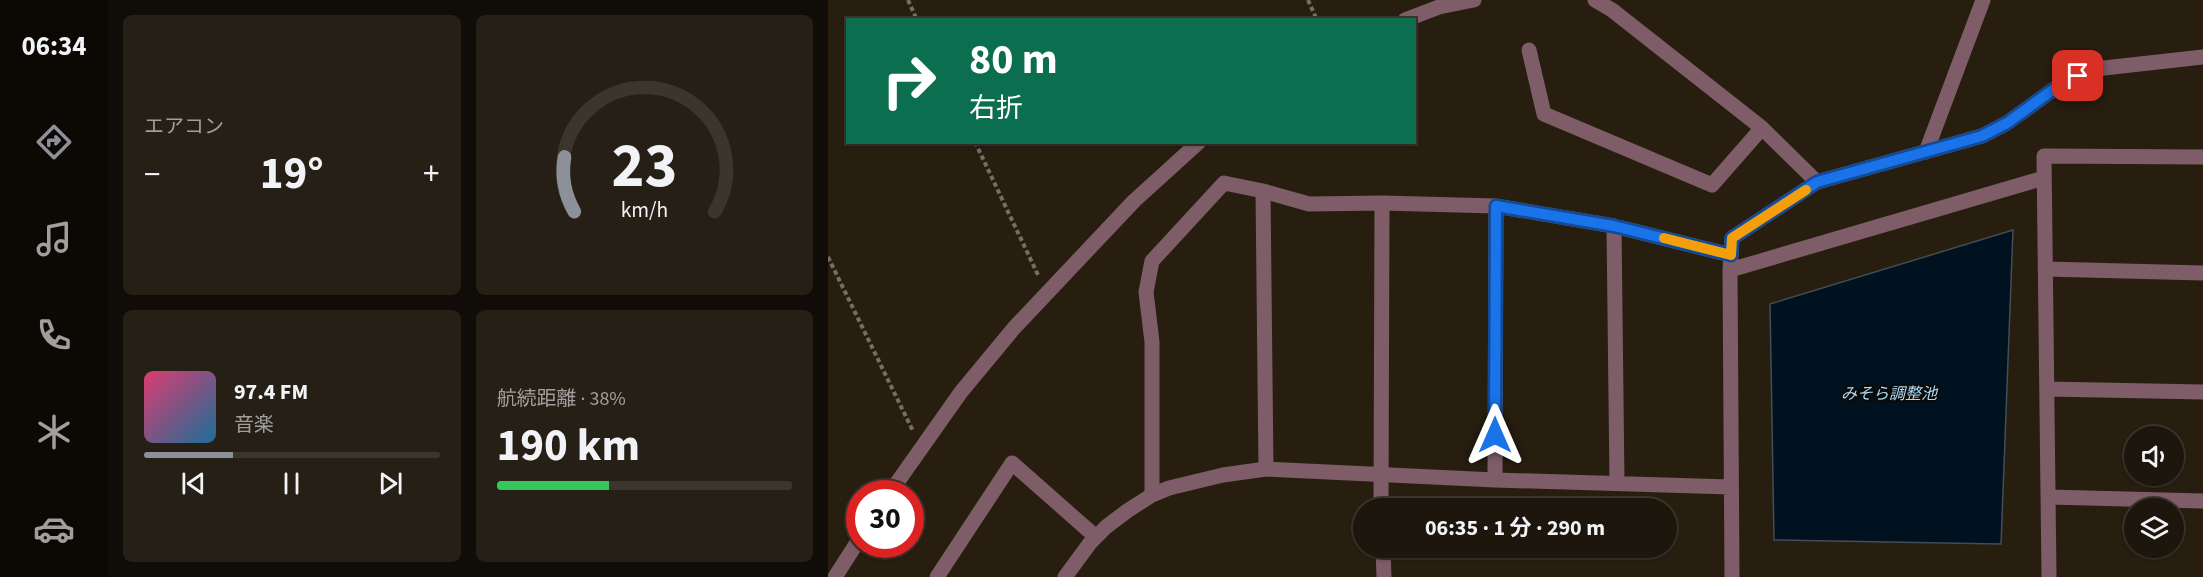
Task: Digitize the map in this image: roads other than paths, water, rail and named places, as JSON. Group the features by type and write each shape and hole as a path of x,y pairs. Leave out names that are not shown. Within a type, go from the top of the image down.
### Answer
{"street":[{"path":"1411,18 1439,7 1474,0"},
{"path":"1595,0 1612,10 1762,128 1817,182"},
{"path":"1926,152 1983,0"},
{"path":"1529,50 1544,114 1712,185 1762,128"},
{"path":"1732,577 1730,262 1732,238 1817,182 1982,136 2007,123 2061,84 2095,69 2203,57"},
{"path":"899,480 961,392 1014,328 1134,201 1197,144"},
{"path":"2049,577 2044,156 2203,157"},
{"path":"1152,495 1152,342 1146,292 1152,261 1224,183 1309,204 1496,206 1614,226 1730,262 2044,178"},
{"path":"1263,191 1266,469"},
{"path":"1381,498 1382,203"},
{"path":"1495,480 1496,206"},
{"path":"1614,226 1617,483"},
{"path":"2045,269 2203,273"},
{"path":"2047,389 2203,392"},
{"path":"937,577 1012,463 1095,537"},
{"path":"1065,577 1095,537 1113,521 1152,495 1194,481 1266,469 1380,476 1731,488"},
{"path":"2048,497 2203,501"},
{"path":"835,577 847,558"},
{"path":"1383,558 1384,577"}],"water":[{"name":"みそら調整池","path":"2013,230 2001,544 1774,540 1770,304"}]}
